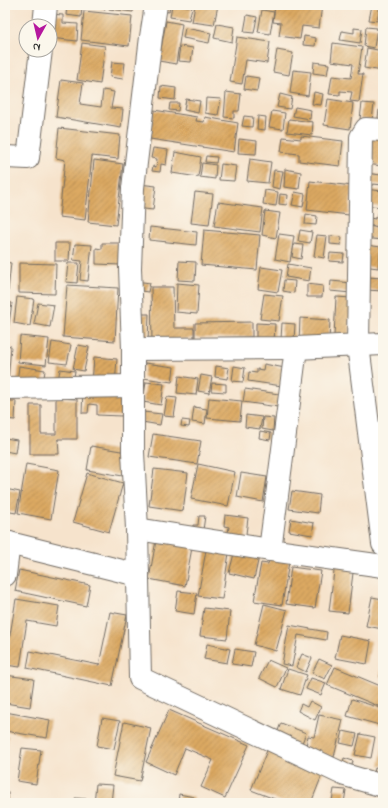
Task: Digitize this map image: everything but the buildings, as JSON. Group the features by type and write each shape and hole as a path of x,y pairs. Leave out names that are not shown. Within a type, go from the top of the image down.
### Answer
{"street":[{"path":"45,18 46,5"},
{"path":"156,5 133,188 130,268 134,349 133,452 138,529 140,678 345,775 383,786"},
{"path":"5,157 28,158 40,58"},
{"path":"383,130 366,129 361,137 358,345 383,544"},
{"path":"134,349 296,348 383,344"},
{"path":"270,550 296,348"},
{"path":"5,388 133,386"},
{"path":"138,529 383,566"},
{"path":"5,575 7,542 138,575"}]}
